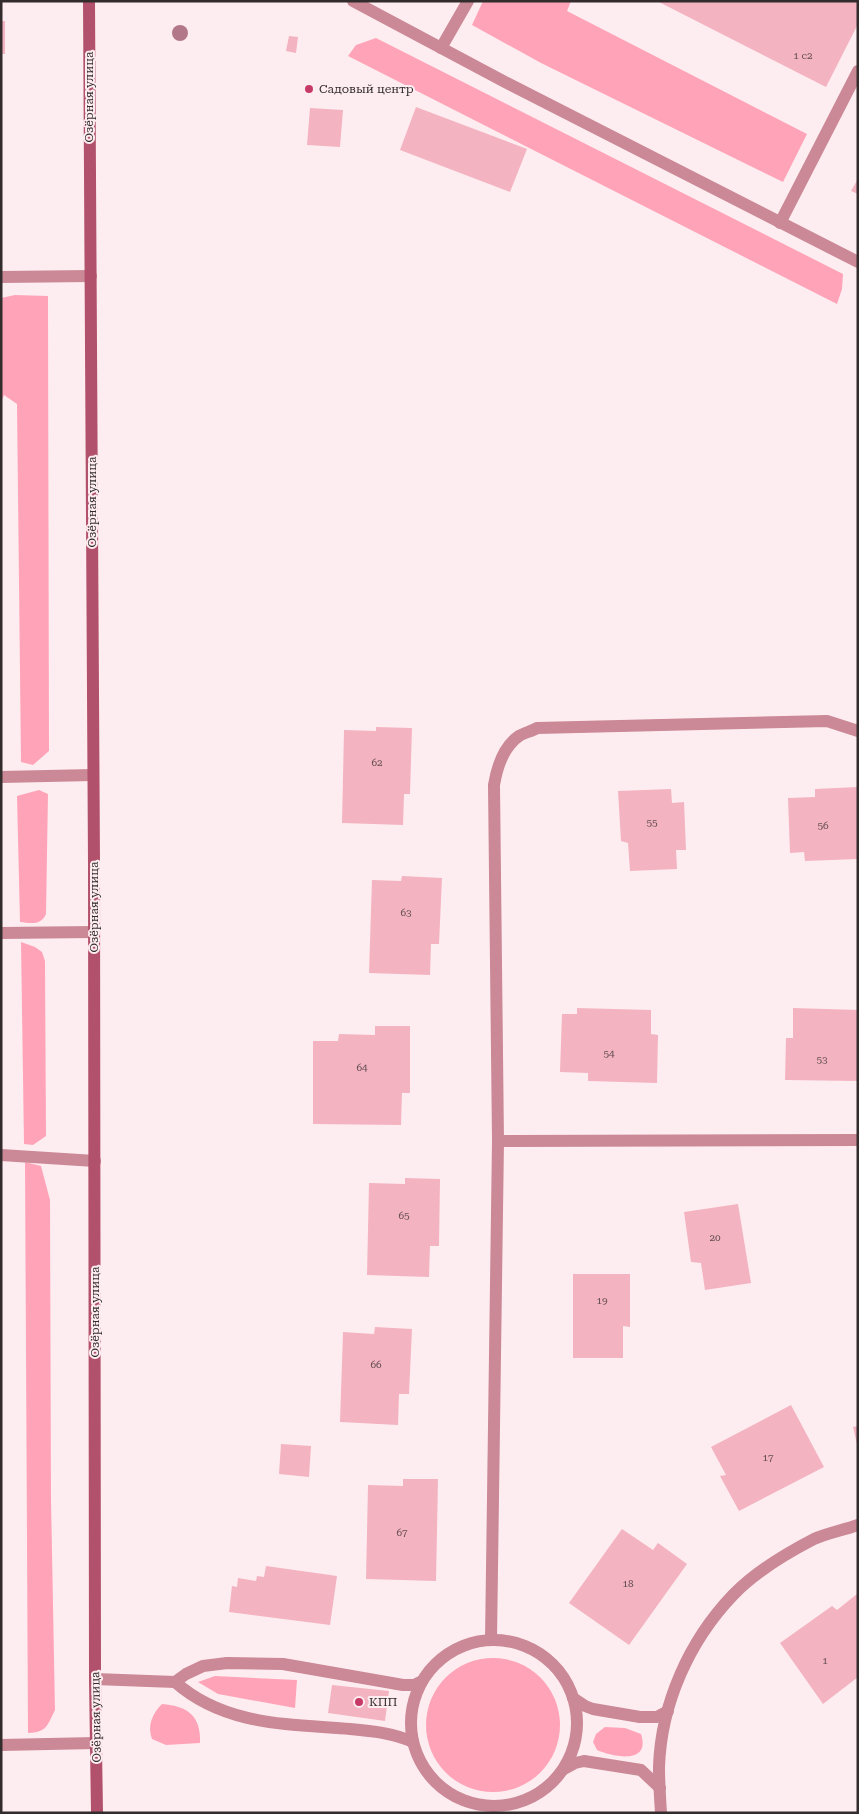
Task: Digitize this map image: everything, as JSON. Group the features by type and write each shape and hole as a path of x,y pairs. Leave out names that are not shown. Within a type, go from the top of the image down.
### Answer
{"main road":[{"name":"Озёрная улица","path":"89,1 94,775 95,1679 97,1813"}],"street":[{"path":"353,1 858,262"},
{"path":"441,48 468,1"},
{"path":"780,223 858,71"},
{"path":"1,277 91,276"},
{"path":"492,1640 498,1141 494,785 496,770 506,750 519,736 537,728 827,721 858,731"},
{"path":"1,777 94,775"},
{"path":"1,933 94,932"},
{"path":"498,1141 858,1140"},
{"path":"1,1155 95,1161"},
{"path":"662,1813 659,1767 665,1722 678,1679 701,1634 733,1595 772,1563 816,1538 858,1525"},
{"path":"564,1769 572,1753 577,1735 577,1716 573,1698 564,1679 551,1662 533,1650 513,1642 492,1640 470,1643 451,1652 435,1664 422,1681 414,1700 411,1721 413,1742 421,1763 434,1780 451,1794 471,1803 493,1810 533,1797 550,1785 564,1769 574,1762 584,1761 641,1770 660,1788"},
{"path":"175,1682 203,1666 226,1663 283,1664 403,1685 414,1685 422,1681"},
{"path":"95,1679 175,1682 211,1707 238,1716 275,1723 390,1734 413,1742"},
{"path":"573,1698 593,1709 640,1717 657,1717 668,1711"},
{"path":"1,1745 96,1743"}],"shaded area":[{"path":"483,1 571,1 567,11 807,134 783,182 541,63 472,25"},
{"path":"376,38 843,274 842,289 837,304 348,56 356,45"},
{"path":"15,295 48,296 49,751 33,765 21,762 17,404 4,395 1,402 1,298"},
{"path":"39,790 48,794 46,914 38,922 20,922 17,796"},
{"path":"21,942 35,947 42,952 45,961 46,1136 33,1145 24,1144"},
{"path":"25,1162 41,1166 50,1200 51,1499 55,1710 43,1730 28,1733"},
{"path":"493,1658 519,1663 530,1669 540,1678 549,1688 555,1699 560,1725 555,1751 549,1762 540,1772 530,1781 519,1787 493,1792 467,1787 456,1781 446,1772 437,1762 431,1751 426,1725 431,1699 437,1688 446,1678 456,1669 467,1663"},
{"path":"215,1676 297,1680 295,1708 218,1694 198,1682"},
{"path":"162,1704 179,1707 191,1714 198,1726 200,1743 166,1745 152,1739 151,1720"},
{"path":"605,1727 625,1728 641,1734 643,1744 641,1751 636,1755 621,1756 597,1750 593,1742 596,1734"}],"building":[{"path":"657,1 858,1 858,24 826,87"},
{"path":"1,21 5,21 5,54 1,54"},
{"path":"289,36 298,37 296,53 286,51"},
{"path":"416,107 527,149 510,192 400,150"},
{"path":"310,108 343,110 340,147 307,145"},
{"path":"858,179 858,194 851,191"},
{"path":"376,727 412,728 410,794 404,794 403,825 342,823 344,730 376,731"},
{"path":"858,787 858,859 805,861 804,852 790,853 788,798 815,797 815,789"},
{"path":"671,789 672,803 684,802 686,850 676,850 677,869 630,871 628,843 621,841 618,791"},
{"path":"402,876 442,878 439,944 431,944 430,975 369,973 372,880 401,881"},
{"path":"577,1008 651,1010 651,1034 658,1035 657,1083 588,1081 588,1073 560,1072 562,1014 577,1014"},
{"path":"793,1008 858,1010 858,1081 785,1080 786,1038 793,1038"},
{"path":"375,1026 410,1026 410,1093 402,1093 401,1125 313,1124 313,1041 338,1041 339,1034 375,1035"},
{"path":"405,1178 440,1179 439,1246 430,1246 429,1277 367,1275 369,1183 405,1184"},
{"path":"738,1204 751,1283 705,1290 701,1263 691,1262 684,1212"},
{"path":"573,1274 630,1274 630,1327 623,1326 623,1358 573,1358"},
{"path":"375,1327 412,1329 409,1394 399,1394 398,1425 340,1422 343,1332 374,1334"},
{"path":"791,1405 824,1467 739,1511 720,1476 726,1475 711,1447"},
{"path":"858,1426 858,1444 857,1444 853,1427"},
{"path":"281,1444 311,1446 309,1477 279,1474"},
{"path":"403,1479 438,1479 436,1581 366,1579 368,1485 403,1486"},
{"path":"622,1529 653,1550 658,1543 687,1564 629,1645 569,1603"},
{"path":"266,1566 337,1576 330,1625 229,1612 232,1586 237,1587 238,1578 256,1581 257,1576 264,1577"},
{"path":"857,1594 858,1677 823,1704 780,1643 832,1606 837,1610"},
{"name":"КПП","path":"332,1685 389,1691 385,1721 328,1713"}],"place":[{"name":"Садовый центр","path":"309,89"},
{"name":"КПП","path":"359,1702"}]}
